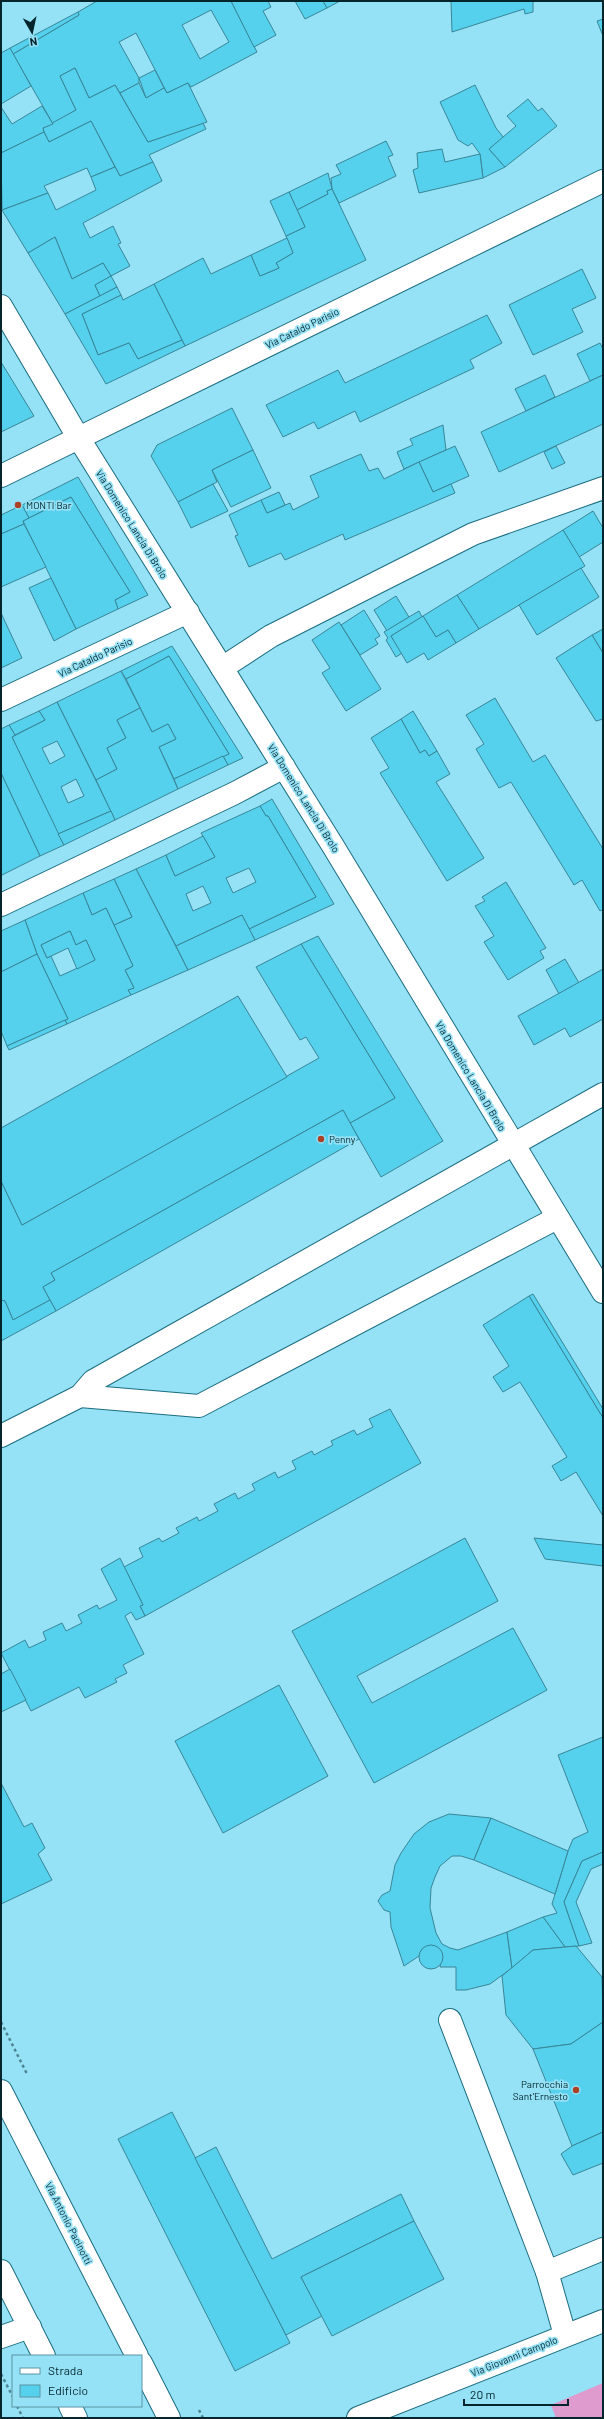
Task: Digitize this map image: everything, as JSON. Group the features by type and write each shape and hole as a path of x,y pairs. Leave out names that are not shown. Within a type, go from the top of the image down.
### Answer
{"street":[{"name":"Via Cataldo Parisio","path":"1,476 603,181"},
{"name":"Via Domenico Lancia Di Brolo","path":"1,306 78,437 284,767 603,1292"},
{"path":"222,668 270,636 473,534 603,488"},
{"name":"Via Cataldo Parisio","path":"1,700 188,612"},
{"path":"1,905 235,793 284,767"},
{"path":"1,1436 80,1396 93,1381 603,1094"},
{"path":"80,1396 199,1406 557,1218"},
{"path":"450,2020 547,2272 565,2335"},
{"name":"Via Antonio Pacinotti","path":"1,2090 136,2355"},
{"path":"547,2272 603,2249"},
{"path":"1,2271 44,2355"},
{"name":"Via Giovanni Campolo","path":"358,2418 603,2321"},
{"path":"1,2337 30,2327"},
{"path":"142,2365 169,2418"},
{"path":"70,2407 76,2418"}],"path":[{"path":"1,2374 12,2396"},
{"path":"18,2407 23,2418"}],"shaded area":[{"path":"603,2383 603,2418 556,2418 551,2405"}],"building":[{"path":"97,1 231,1 257,52 191,87 188,83 167,93 136,33 119,42 139,78 139,83 120,93 115,85 89,98 75,68 60,76 76,110 53,124 13,54 79,15 78,12","holes":["211,10 229,42 200,59 182,25"]},
{"path":"231,1 268,1 271,7 263,11 276,35 254,47"},
{"path":"295,1 323,1 327,8 305,19"},
{"path":"323,1 340,1 327,8"},
{"path":"451,1 533,1 533,12 525,14 524,9 452,32"},
{"path":"78,12 79,15 13,54 10,48"},
{"path":"603,19 603,36 597,21"},
{"path":"10,48 31,86 1,104 1,53"},
{"path":"75,68 89,98 115,85 148,142 203,123 206,129 149,155 153,162 120,176 91,121 49,142 44,132 43,128 76,110 60,76"},
{"path":"155,70 164,88 146,98 139,78"},
{"path":"139,83 146,98 164,88 167,93 188,83 207,122 148,142 120,93"},
{"path":"475,85 496,128 504,138 489,149 505,167 483,178 480,154 472,143 468,146 458,140 440,102"},
{"path":"528,99 538,111 542,108 557,126 505,167 489,149 516,126 507,116"},
{"path":"42,106 53,124 43,128 44,132 1,153 1,107 12,124"},
{"path":"91,121 115,167 91,177 87,168 44,186 48,193 2,210 1,153 44,132 49,142"},
{"path":"386,141 393,155 388,157 396,176 339,203 332,189 331,178 341,174 336,165"},
{"path":"442,149 445,162 480,154 483,178 419,193 413,170 418,168 417,153"},
{"path":"153,162 162,181 83,223 90,238 113,226 121,243 118,244 130,266 111,276 103,263 72,279 55,237 28,253 2,210 48,193 56,210 96,190 91,177 115,167 120,176"},
{"path":"328,173 332,189 327,191 328,194 297,210 289,192"},
{"path":"332,189 366,260 185,346 154,284 203,258 211,274 251,255 260,276 279,268 276,263 293,253 286,236 305,227 297,210 328,194 327,191"},
{"path":"289,192 305,227 286,236 270,201"},
{"path":"55,237 72,279 103,263 111,276 95,285 100,296 65,314 28,253"},
{"path":"287,238 293,253 276,263 279,268 260,276 251,255"},
{"path":"582,269 596,298 572,309 583,332 533,355 509,305"},
{"path":"111,276 117,287 100,296 95,285"},
{"path":"154,284 182,340 138,359 129,343 98,355 82,314 121,295 123,300"},
{"path":"117,287 121,295 82,314 98,355 129,343 138,359 182,340 185,346 106,384 65,314"},
{"path":"487,315 502,343 470,360 474,368 360,422 355,411 318,429 314,422 283,437 266,405 338,370 345,383"},
{"path":"600,343 603,349 603,375 590,381 577,354"},
{"path":"1,362 34,416 1,432"},
{"path":"545,375 555,397 526,411 515,389"},
{"path":"603,375 603,424 499,472 481,432"},
{"path":"232,408 253,450 212,470 217,482 178,502 151,456 157,445"},
{"path":"443,425 446,450 404,469 397,452 413,445 410,439"},
{"path":"455,446 469,476 433,492 419,462"},
{"path":"556,446 565,463 552,469 544,452"},
{"path":"253,450 271,488 231,507 212,470"},
{"path":"361,454 369,471 378,468 384,479 419,462 433,492 451,484 455,493 345,540 343,534 285,560 281,553 249,567 235,536 238,535 229,515 261,500 267,513 290,503 293,510 319,497 310,476"},
{"path":"78,477 148,595 118,609 115,600 130,592 71,497 29,518 22,505"},
{"path":"213,484 228,511 191,528 178,502"},
{"path":"279,492 285,505 267,513 261,500"},
{"path":"71,497 130,592 115,600 118,609 76,629 23,521"},
{"path":"22,505 29,518 23,521 24,524 1,534 1,515"},
{"path":"593,511 603,528 603,542 579,557 563,530"},
{"path":"24,524 46,567 1,587 1,534"},
{"path":"563,530 585,566 479,629 457,595"},
{"path":"581,568 599,597 537,635 519,605"},
{"path":"51,578 76,629 54,641 29,588"},
{"path":"457,595 479,629 456,643 448,630 436,637 423,616"},
{"path":"396,596 409,617 387,631 374,610"},
{"path":"364,610 380,636 375,639 378,644 360,655 341,625"},
{"path":"419,611 422,617 391,636 402,653 396,657 386,640 388,638 384,632"},
{"path":"1,613 22,658 1,668"},
{"path":"423,616 436,637 448,630 456,643 428,660 424,653 407,663 391,636"},
{"path":"339,622 381,689 346,711 322,673 330,668 312,640"},
{"path":"603,629 603,653 592,635"},
{"path":"592,635 603,653 603,719 596,721 556,658"},
{"path":"172,646 243,758 228,765 223,756 229,754 169,656 126,679 121,671"},
{"path":"169,656 229,754 174,779 159,747 176,739 168,724 152,732 126,679"},
{"path":"121,671 140,708 117,720 126,738 107,748 117,769 96,780 57,702"},
{"path":"495,698 533,762 545,755 603,849 603,909 600,911 582,880 574,885 511,782 499,788 476,749 484,744 466,715"},
{"path":"57,702 111,811 58,834 12,737 45,720 39,711","holes":["57,741 65,756 50,764 42,748","76,779 84,796 68,803 61,787"]},
{"path":"140,708 152,732 168,724 176,739 159,747 178,789 115,820 96,780 117,769 107,748 126,738 117,720"},
{"path":"39,711 45,720 15,735 9,725"},
{"path":"413,711 437,751 429,756 425,750 420,753 401,719"},
{"path":"401,719 420,753 425,750 429,756 437,751 450,774 436,782 484,858 447,881 380,773 389,768 371,738"},
{"path":"9,725 15,735 12,737 64,845 40,856 1,773 1,729"},
{"path":"223,756 228,765 178,789 174,779"},
{"path":"1,773 40,856 2,875 1,872"},
{"path":"272,799 334,904 255,940 249,929 316,897 268,816 266,816 260,806"},
{"path":"260,806 266,816 268,816 316,897 249,929 242,915 176,946 136,869 166,855 175,876 215,857 201,833","holes":["249,868 256,882 233,893 226,878","203,886 211,903 193,911 186,894"]},
{"path":"111,811 115,820 64,845 58,834"},
{"path":"203,836 215,857 175,876 166,855"},
{"path":"136,869 188,970 131,995 128,990 134,988 125,970 133,966 114,925 132,917 114,879"},
{"path":"114,879 132,917 114,925 106,908 92,915 83,893"},
{"path":"506,882 546,948 540,951 544,958 508,980 484,942 494,936 475,906 485,901 482,897"},
{"path":"83,893 92,915 106,908 133,966 125,970 134,988 128,990 131,995 67,1024 65,1020 68,1019 37,954 25,920","holes":["70,931 76,945 86,940 95,960 60,976 51,956 47,958 41,945"]},
{"path":"242,915 255,940 188,970 176,946"},
{"path":"25,920 37,954 1,972 1,931"},
{"path":"70,931 76,945 86,940 95,960 77,969 68,948 47,958 41,945"},
{"path":"318,936 443,1141 381,1177 350,1123 395,1098 301,944"},
{"path":"301,944 395,1098 350,1123 343,1110 51,1273 55,1280 43,1287 50,1300 13,1320 5,1301 1,1300 1,1181 22,1225 319,1058 306,1037 300,1040 256,967"},
{"path":"37,954 68,1019 7,1046 1,1031 1,972"},
{"path":"565,959 579,983 559,994 546,970"},
{"path":"603,969 603,1019 570,1037 565,1028 534,1045 518,1016"},
{"path":"238,996 287,1077 22,1225 1,1181 1,1128"},
{"path":"65,1020 67,1024 9,1050 7,1046"},
{"path":"343,1110 359,1139 56,1311 43,1287 55,1280 51,1273"},
{"path":"533,1294 603,1409 603,1418 529,1296"},
{"path":"529,1296 603,1418 603,1516 576,1472 561,1481 552,1466 567,1457 520,1382 503,1392 493,1377 509,1366 483,1325"},
{"path":"1,1300 5,1301 13,1320 50,1300 56,1311 1,1341"},
{"path":"390,1409 421,1463 145,1616 140,1606 143,1605 124,1567 143,1557 139,1548 159,1538 162,1542 179,1533 176,1528 197,1517 199,1521 218,1511 214,1504 235,1493 238,1499 255,1490 252,1484 275,1472 278,1478 296,1469 292,1461 312,1451 314,1455 333,1445 331,1441 354,1430 357,1435 373,1427 369,1419"},
{"path":"465,1538 498,1601 357,1676 372,1703 513,1628 547,1690 374,1783 292,1631"},
{"path":"534,1538 603,1545 603,1566 545,1559"},
{"path":"120,1558 143,1605 140,1606 145,1616 136,1620 131,1612 125,1616 144,1654 123,1665 127,1673 115,1679 117,1682 85,1698 79,1687 31,1711 1,1653 25,1640 29,1648 46,1640 43,1632 62,1623 66,1631 82,1623 78,1615 97,1605 99,1609 117,1600 101,1569"},
{"path":"10,1669 26,1700 1,1712 1,1674"},
{"path":"279,1685 328,1776 223,1833 175,1741"},
{"path":"603,1737 603,1852 582,1861 564,1902 579,1946 565,1947 543,1917 557,1913 552,1904 568,1851 573,1839 588,1832 558,1755"},
{"path":"1,1783 24,1827 32,1823 45,1848 38,1854 52,1880 1,1904"},
{"path":"449,1814 491,1818 474,1860 461,1856 452,1856 440,1866 431,1888 430,1908 436,1933 442,1944 458,1950 507,1932 512,1968 490,1984 466,1990 456,1990 456,1967 440,1967 442,1955 435,1946 423,1948 419,1956 404,1966 391,1927 390,1912 384,1910 378,1901 382,1895 390,1891 395,1865 414,1834 429,1822"},
{"path":"491,1818 568,1851 555,1894 474,1860"},
{"path":"603,1852 603,1864 591,1869 576,1902 592,1943 579,1946 564,1902 582,1861"},
{"path":"543,1917 565,1947 533,1950 512,1968 507,1932"},
{"path":"431,1945 436,1946 442,1952 442,1962 436,1968 431,1969 426,1968 420,1962 419,1957 420,1952 426,1946"},
{"path":"576,1946 602,1977 603,2022 571,2044 533,2049 506,2015 502,1976 533,1950"},
{"name":"Parrocchia Sant'Ernesto","path":"603,2022 603,2132 572,2146 533,2049 571,2044"},
{"path":"172,2112 290,2343 235,2371 118,2139"},
{"path":"603,2132 603,2163 573,2175 561,2154 572,2146"},
{"path":"216,2147 272,2259 401,2194 414,2221 301,2277 322,2316 286,2335 195,2158"},
{"path":"414,2221 444,2279 332,2336 301,2277"}],"place":[{"name":"MONTI Bar","path":"18,505"},
{"name":"Penny","path":"321,1139"},
{"name":"Parrocchia Sant'Ernesto","path":"576,2090"}]}
